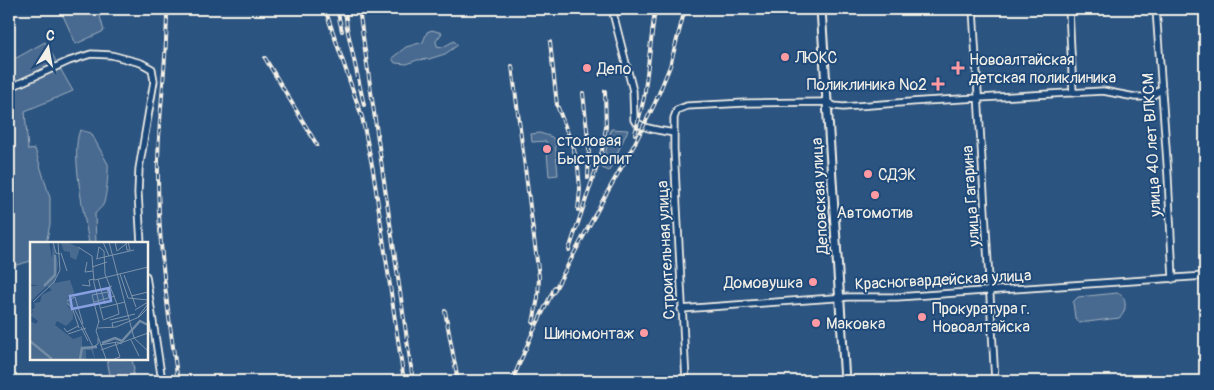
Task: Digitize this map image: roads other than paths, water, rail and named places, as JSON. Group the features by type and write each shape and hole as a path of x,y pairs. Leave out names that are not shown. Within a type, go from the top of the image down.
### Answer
{"street":[{"path":"612,9 633,92 634,120 648,128 674,133"},
{"name":"Деповская улица","path":"821,9 845,381"},
{"name":"улица Гагарина","path":"973,9 995,381"},
{"path":"1069,9 1073,93"},
{"name":"улица 40 лет ВЛКСМ","path":"1156,9 1173,279"},
{"path":"9,88 69,61 91,54 111,55 141,63 152,69 154,81 139,169 138,193 142,242"},
{"path":"827,102 834,106 843,107 1104,91 1134,97 1151,97 1162,88"},
{"name":"Строительная улица","path":"686,381 674,133 674,118 677,110 687,106 827,102"},
{"name":"Красногвардейская улица","path":"682,309 848,297 897,296 1205,276"},
{"path":"148,289 162,381"}],"railway":[{"path":"167,9 158,189 163,271 178,381"},
{"path":"325,9 362,117 373,170 404,381"},
{"path":"337,9 342,31"},
{"path":"345,9 347,28 364,105"},
{"path":"359,9 413,381"},
{"path":"635,134 644,98 655,9"},
{"path":"553,293 655,103 670,66 685,9"},
{"path":"550,42 557,105 574,150 578,167 580,189 578,210"},
{"path":"265,58 317,145"},
{"path":"512,66 539,277 538,298 533,323"},
{"path":"569,250 602,151 606,127 605,91"},
{"path":"583,93 589,148 588,178"},
{"path":"512,381 555,287"},
{"path":"445,311 458,381"}],"place":[{"name":"ЛЮКС","path":"785,57"},
{"name":"Депо","path":"587,68"},
{"name":"Новоалтайская детская поликлиника","path":"958,68"},
{"name":"Поликлиника №2","path":"938,84"},
{"name":"столовая Быстропит","path":"547,149"},
{"name":"СДЭК","path":"868,174"},
{"name":"Автомотив","path":"875,195"},
{"name":"Домовушка","path":"813,282"},
{"name":"Прокуратура г. Новоалтайска","path":"922,317"},
{"name":"Маковка","path":"816,323"},
{"name":"Шиномонтаж","path":"644,333"}]}
